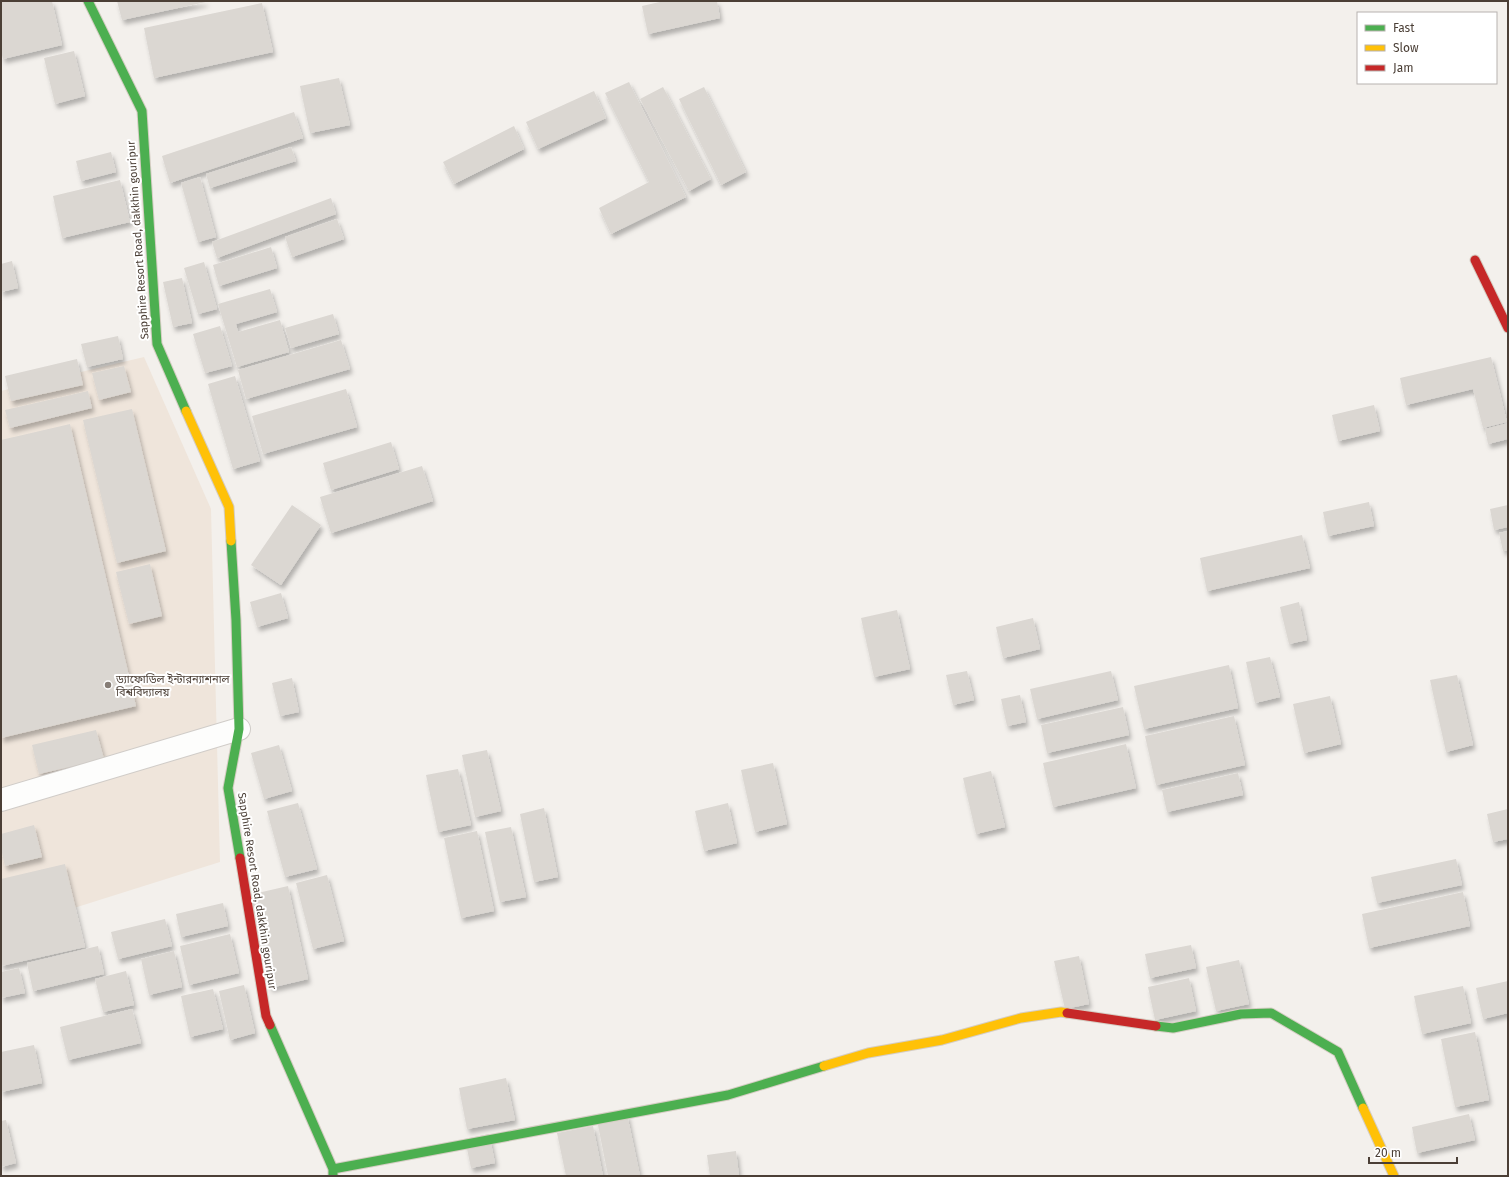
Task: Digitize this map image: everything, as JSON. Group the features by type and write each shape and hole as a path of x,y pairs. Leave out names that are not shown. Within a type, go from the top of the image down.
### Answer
{"street":[{"name":"Sapphire Resort Road, dakkhin gouripur","path":"88,1 142,111 157,344 229,507 236,620 239,729 228,788 266,1016 333,1172"},
{"path":"1475,260 1508,328"},
{"path":"1,800 239,729"},
{"path":"333,1172 728,1095 868,1053 942,1040 1021,1018 1061,1012 1173,1028 1241,1014 1270,1013 1338,1052 1394,1176"}],"shaded area":[{"name":"ড্যাফোডিল ইন্টারন্যাশনাল বিশ্ববিদ্যালয়","path":"144,357 211,509 220,862 1,931 1,391"}],"building":[{"path":"1,1 52,1 62,45 3,59 1,51"},
{"path":"117,1 206,1 206,2 122,20"},
{"path":"664,1 717,1 720,18 648,34 642,6"},
{"path":"262,3 273,52 154,78 144,28"},
{"path":"74,51 85,96 55,104 44,58"},
{"path":"339,78 350,125 310,133 300,86"},
{"path":"629,82 686,197 611,234 599,208 649,182 605,93"},
{"path":"663,87 711,179 689,191 640,99"},
{"path":"704,87 746,172 721,185 679,99"},
{"path":"594,91 606,118 538,149 526,122"},
{"path":"294,112 303,138 170,183 162,156"},
{"path":"514,126 524,149 454,184 443,162"},
{"path":"291,147 296,161 210,188 206,174"},
{"path":"111,152 116,172 81,181 76,161"},
{"path":"200,177 216,237 198,242 181,183"},
{"path":"120,180 130,222 62,238 53,196"},
{"path":"331,198 336,214 217,258 212,242"},
{"path":"337,219 344,239 292,257 285,237"},
{"path":"271,247 277,268 219,286 213,265"},
{"path":"12,261 18,288 1,292 1,264"},
{"path":"204,262 217,309 198,314 184,268"},
{"path":"182,278 192,323 173,327 163,282"},
{"path":"270,289 277,312 236,324 238,332 280,320 289,352 237,367 218,304"},
{"path":"333,314 339,334 291,348 285,328"},
{"path":"220,326 232,366 205,373 193,334"},
{"path":"118,336 123,359 87,367 81,344"},
{"path":"341,340 350,369 246,399 238,370"},
{"path":"1491,357 1507,422 1483,428 1473,389 1406,405 1400,378"},
{"path":"77,359 83,385 11,401 5,376"},
{"path":"124,366 131,392 99,400 92,373"},
{"path":"235,376 260,461 233,469 208,384"},
{"path":"346,389 357,427 263,454 252,416"},
{"path":"88,391 92,408 10,428 5,410"},
{"path":"1374,405 1380,431 1338,441 1332,415"},
{"path":"132,409 166,551 117,563 83,420"},
{"path":"1508,423 1508,439 1488,444 1485,429"},
{"path":"70,424 136,706 1,738 1,440"},
{"path":"391,442 399,469 331,490 323,463"},
{"path":"422,466 433,501 331,533 320,497"},
{"path":"1369,502 1374,526 1328,536 1323,512"},
{"path":"292,505 321,525 281,585 251,565"},
{"path":"1508,505 1508,527 1494,530 1490,509"},
{"path":"1508,531 1508,550 1503,551 1499,533"},
{"path":"1302,535 1310,568 1207,591 1200,558"},
{"path":"150,564 162,616 129,624 116,572"},
{"path":"281,593 288,618 257,627 250,602"},
{"path":"1299,602 1307,640 1289,644 1280,607"},
{"path":"897,610 910,669 874,677 861,618"},
{"path":"1033,618 1040,649 1003,658 996,627"},
{"path":"1270,657 1280,697 1255,703 1246,662"},
{"path":"1229,665 1238,708 1144,729 1134,686"},
{"path":"967,671 974,700 953,705 946,675"},
{"path":"1111,671 1118,700 1037,719 1030,689"},
{"path":"1457,675 1473,745 1446,752 1430,680"},
{"path":"292,678 299,712 280,716 272,683"},
{"path":"1020,695 1026,722 1007,726 1001,699"},
{"path":"1330,696 1341,744 1304,753 1293,704"},
{"path":"1123,707 1129,735 1047,753 1041,725"},
{"path":"1234,716 1245,765 1156,785 1145,736"},
{"path":"96,730 104,759 39,774 32,745"},
{"path":"1126,744 1136,788 1053,807 1043,763"},
{"path":"279,745 292,791 264,799 251,753"},
{"path":"487,750 501,811 475,817 462,755"},
{"path":"773,763 787,824 755,832 741,770"},
{"path":"458,769 471,825 438,832 426,775"},
{"path":"991,771 1005,827 976,834 963,778"},
{"path":"1238,773 1243,795 1167,812 1162,790"},
{"path":"298,803 317,869 285,877 267,811"},
{"path":"728,803 737,843 704,851 695,811"},
{"path":"544,808 558,877 534,882 520,814"},
{"path":"1508,809 1508,839 1493,842 1487,814"},
{"path":"34,825 42,857 5,866 1,848 1,834"},
{"path":"511,827 526,897 500,902 485,832"},
{"path":"477,831 494,911 461,918 444,838"},
{"path":"1456,859 1462,885 1377,903 1371,877"},
{"path":"65,864 85,947 1,966 1,879"},
{"path":"327,875 344,941 313,949 296,883"},
{"path":"288,886 308,979 270,988 249,895"},
{"path":"1463,892 1470,926 1369,948 1362,914"},
{"path":"223,903 228,926 181,937 176,914"},
{"path":"165,919 172,946 118,959 111,932"},
{"path":"230,934 239,973 189,985 180,946"},
{"path":"1191,945 1196,968 1150,978 1145,954"},
{"path":"98,946 104,974 33,991 27,963"},
{"path":"174,951 182,987 149,995 141,959"},
{"path":"1079,956 1089,1004 1065,1009 1054,961"},
{"path":"1239,960 1249,1004 1216,1011 1206,967"},
{"path":"19,968 25,993 1,998 1,972"},
{"path":"126,971 134,1005 103,1012 95,979"},
{"path":"1189,978 1196,1011 1155,1020 1148,987"},
{"path":"1508,981 1508,1013 1483,1019 1476,988"},
{"path":"244,985 255,1033 230,1040 219,991"},
{"path":"1463,986 1471,1023 1422,1034 1414,996"},
{"path":"213,989 223,1029 190,1037 181,996"},
{"path":"132,1009 141,1043 68,1060 60,1027"},
{"path":"1475,1032 1489,1100 1455,1107 1441,1039"},
{"path":"34,1045 42,1083 1,1092 1,1052"},
{"path":"506,1078 515,1120 467,1129 459,1088"},
{"path":"627,1114 640,1176 608,1176 597,1120"},
{"path":"1469,1114 1475,1140 1417,1153 1412,1127"},
{"path":"6,1120 16,1163 1,1167 1,1121"},
{"path":"593,1126 603,1176 566,1176 557,1133"},
{"path":"489,1134 495,1163 471,1168 465,1139"},
{"path":"736,1151 739,1176 710,1176 707,1155"}],"traffic: fast":[{"path":"88,1 142,111 157,344 186,411"},
{"path":"231,541 236,620 239,729 228,788 240,858"},
{"path":"1156,1026 1173,1028 1241,1014 1271,1013 1338,1052 1363,1108"},
{"path":"270,1025 333,1169 333,1176"},
{"path":"333,1169 728,1095 824,1066"}],"traffic: slow":[{"path":"186,411 229,507 231,541"},
{"path":"824,1066 868,1053 942,1040 1021,1018 1061,1012 1067,1013"},
{"path":"1363,1108 1394,1176"}],"traffic: jam":[{"path":"1475,260 1508,328"},
{"path":"240,858 266,1016 270,1025"},
{"path":"1067,1013 1156,1026"}],"place":[{"name":"ড্যাফোডিল ইন্টারন্যাশনাল বিশ্ববিদ্যালয়","path":"108,685"}]}
